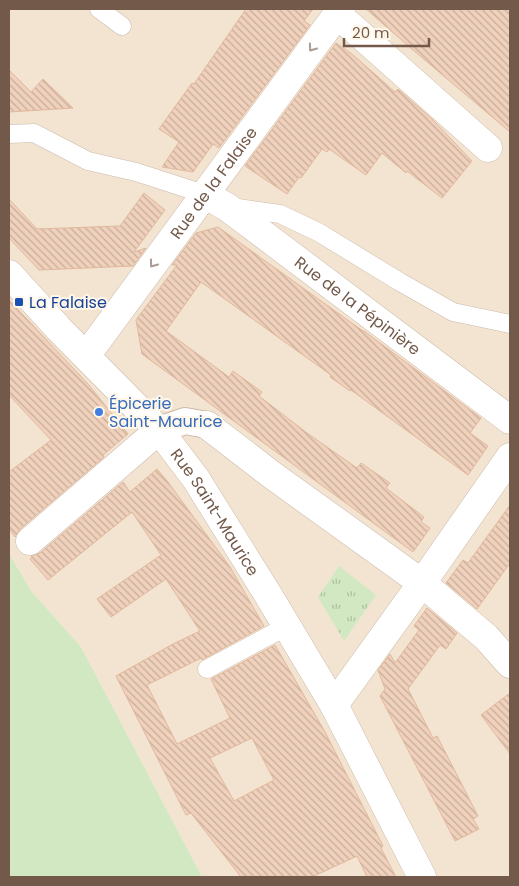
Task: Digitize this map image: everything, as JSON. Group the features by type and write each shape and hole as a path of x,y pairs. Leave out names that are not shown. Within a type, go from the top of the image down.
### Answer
{"street":[{"path":"339,11 488,148"},
{"name":"Rue de la Falaise","path":"86,356 216,200 339,11"},
{"name":"Rue de la Pépinière","path":"216,200 510,420"},
{"name":"Rue Saint-Maurice","path":"9,274 59,329 159,430 196,479 334,705 422,877"},
{"path":"30,541 159,430 185,421 207,425 272,475 422,583 486,637 509,661"},
{"path":"334,705 510,457"}],"lane":[{"path":"100,9 122,26"},
{"path":"9,134 34,133 88,161 136,172 216,200 280,214 318,232 400,282 454,312 510,324"},
{"path":"207,668 286,626"}],"shaded area":[{"path":"9,9 510,9 510,877 202,877 81,647 32,592 9,554"}],"green space":[{"path":"9,554 32,592 81,647 202,877 9,877"},
{"path":"339,566 376,595 344,641 318,597"}],"building":[{"path":"246,9 313,9 304,21 310,25 219,148 213,144 193,172 162,167 179,142 159,129 192,83 194,84"},
{"path":"366,9 510,9 510,132 413,50"},
{"path":"336,43 352,54 395,92 398,89 432,119 472,161 442,198 407,171 406,173 382,153 366,175 329,149 327,152 322,149 287,194 245,166"},
{"path":"9,70 31,92 43,79 73,108 9,112"},
{"path":"144,193 165,210 134,252 146,248 133,266 39,270 9,238 9,199 37,229 120,226"},
{"path":"218,227 364,331 481,418 470,433 488,446 468,475 201,282 166,331 229,377 233,371 262,392 259,396 357,468 361,463 390,483 386,488 424,517 421,522 430,528 413,552 142,354 136,320 177,265 172,265 196,233"},
{"path":"9,300 88,384 128,434 20,529 15,537 9,529 9,472 51,440 9,395"},
{"path":"157,469 230,567 264,626 202,660 201,658 147,685 177,744 230,718 211,679 275,645 325,732 383,846 381,848 396,877 367,877 357,856 312,877 241,877 191,813 186,815 116,676 200,631 166,579 111,617 97,599 161,555 132,512 48,580 30,559 31,556 40,553 123,482 130,492","holes":["252,738 274,780 234,801 210,758"]},
{"path":"510,505 510,563 477,609 446,583 463,560 468,563"},
{"path":"427,608 457,633 446,649 440,645 408,689 433,738 437,736 478,816 473,819 479,829 455,841 380,696 385,689 378,670 390,654 395,663 419,630 414,626"},
{"path":"510,693 510,754 481,715"}],"place":[{"name":"La Falaise","path":"19,302"},
{"name":"Épicerie Saint-Maurice","path":"99,412"}]}
